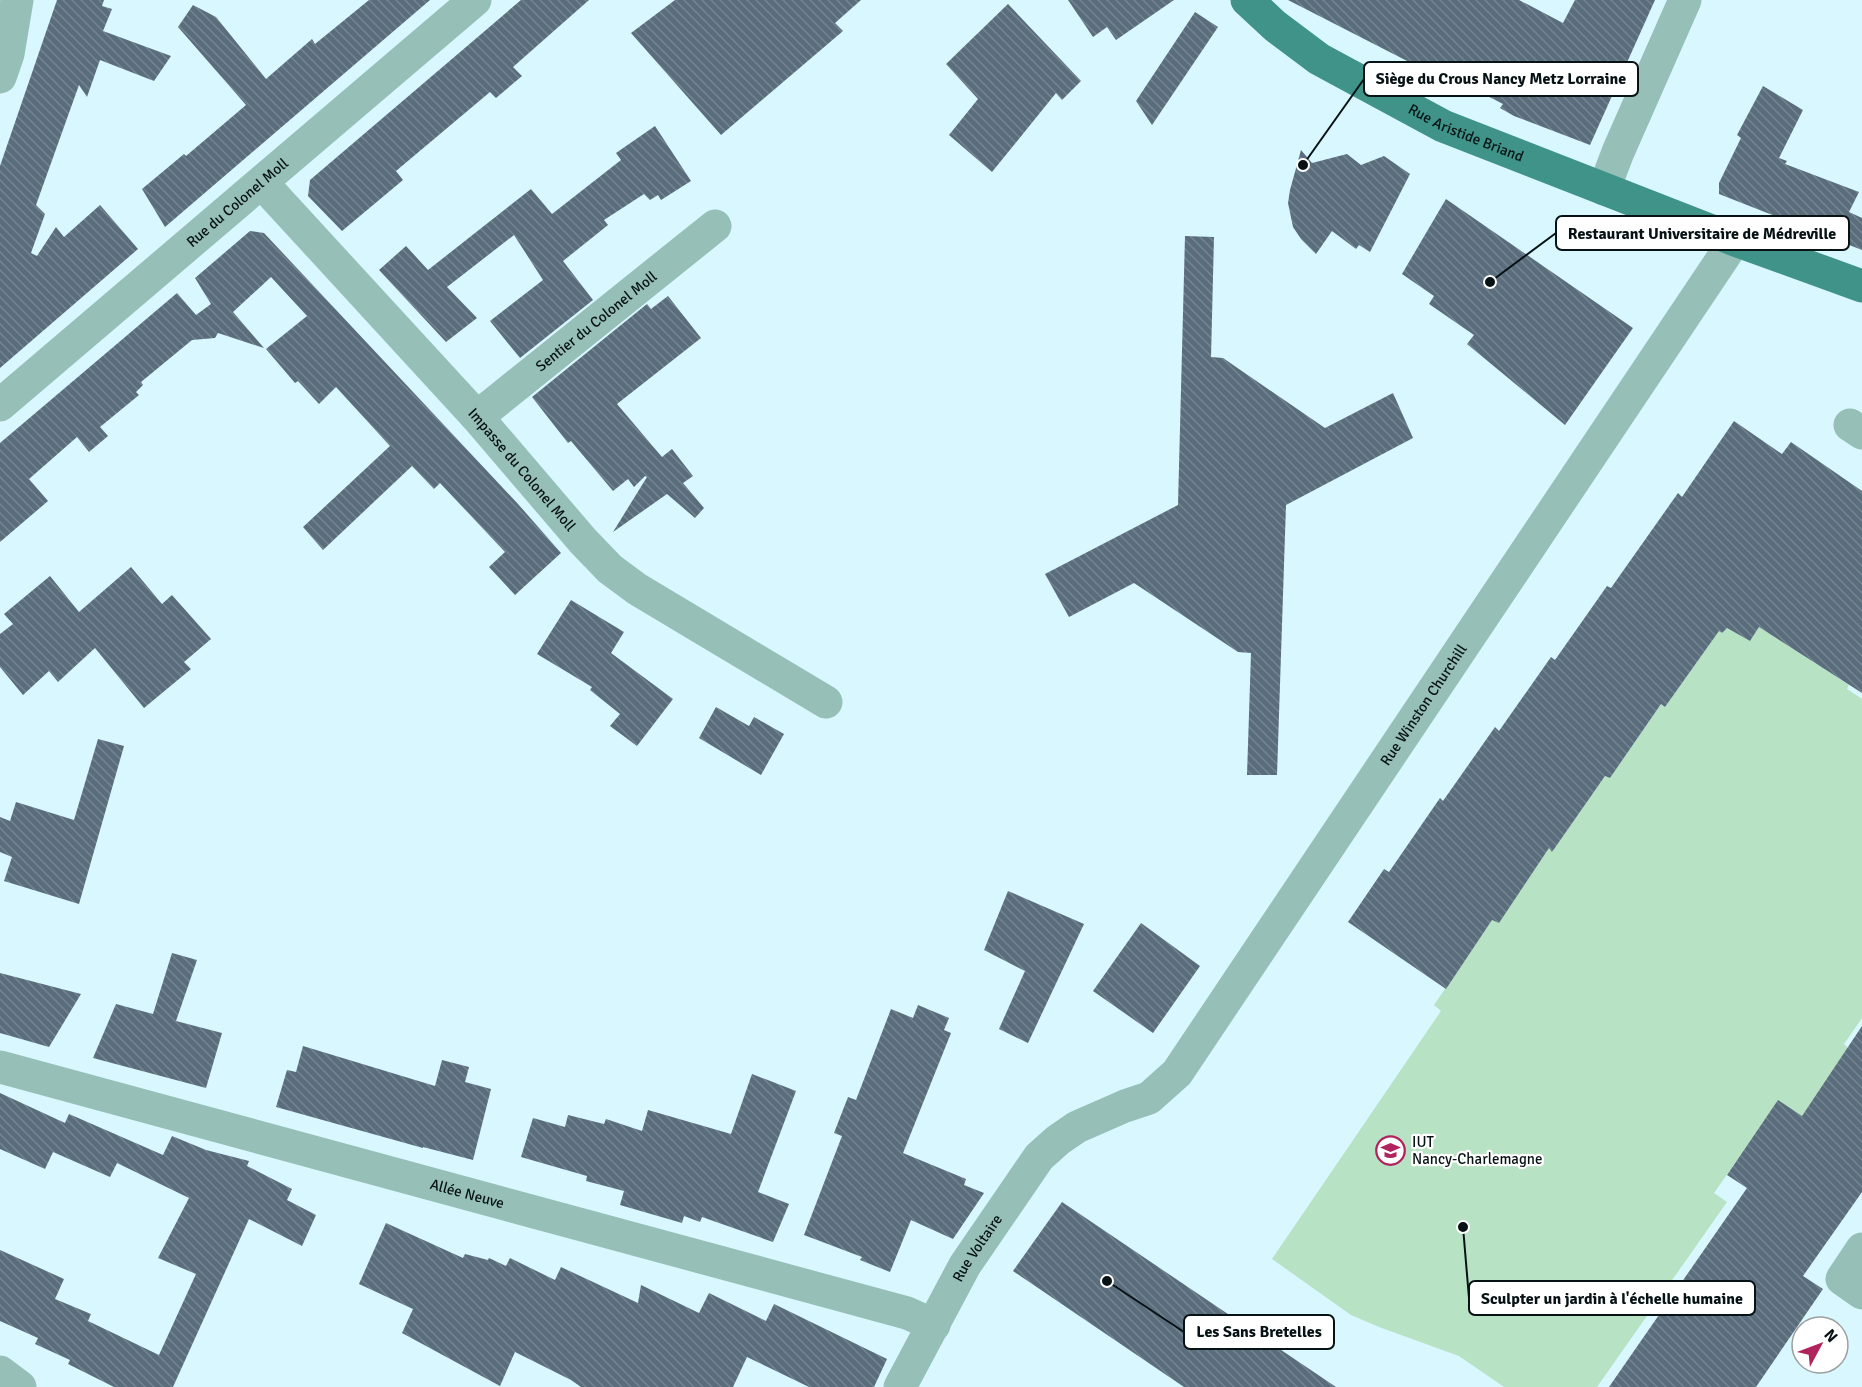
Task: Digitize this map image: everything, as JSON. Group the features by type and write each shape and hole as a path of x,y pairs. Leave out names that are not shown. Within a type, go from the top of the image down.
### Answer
{"main road":[{"name":"Rue Aristide Briand","path":"1247,0 1275,26 1319,59 1443,126 1735,240 1862,286"}],"street":[{"name":"Rue du Colonel Moll","path":"0,405 475,0"},
{"path":"1604,189 1618,152 1686,0"},
{"path":"0,77 8,54 11,10"},
{"name":"Impasse du Colonel Moll","path":"262,183 477,417 610,569 638,589 826,702"},
{"name":"Sentier du Colonel Moll","path":"477,417 715,226"},
{"name":"Rue Winston Churchill","path":"1077,1127 1149,1098 1177,1073 1735,240"},
{"name":"Allée Neuve","path":"0,1067 896,1310 934,1324"},
{"name":"Rue Voltaire","path":"900,1387 965,1265 1029,1168 1038,1157 1077,1127"},
{"path":"1862,1249 1842,1279 1862,1293"},
{"path":"0,1372 20,1387"}],"green space":[{"path":"1759,627 1849,685 1847,689 1862,699 1862,1018 1844,1044 1848,1048 1802,1116 1778,1101 1714,1193 1727,1202 1597,1387 1504,1387 1459,1356 1351,1315 1272,1259 1441,1011 1434,1005 1492,920 1499,922 1549,848 1552,851 1605,776 1610,778 1661,704 1665,707 1719,631 1722,633 1727,628 1750,641"}],"building":[{"path":"57,0 104,0 102,6 112,9 103,31 171,56 154,81 100,60 87,97 79,85 36,205 45,214 31,253 37,256 56,227 64,237 100,205 138,249 0,368 0,166"},
{"path":"369,0 430,0 165,227 142,189 184,154 186,156 246,105 178,27 193,5 216,17 266,79 312,39 315,44"},
{"path":"521,0 589,0 513,67 522,76 496,98 490,92 396,171 403,180 342,231 308,196 310,180"},
{"path":"675,0 861,0 835,23 843,31 721,135 631,33"},
{"path":"1068,0 1174,0 1116,40 1107,27 1093,37"},
{"path":"1288,0 1519,0 1563,23 1575,0 1655,0 1590,145 1514,116 1500,108 1503,104 1458,81 1456,86"},
{"path":"1008,4 1081,81 1062,100 1056,93 992,172 949,135 978,99 946,64"},
{"path":"1195,12 1218,27 1152,125 1136,101"},
{"path":"1763,86 1803,110 1779,158 1787,161 1785,164 1859,192 1849,212 1862,218 1862,250 1719,194 1719,183 1741,138 1737,135"},
{"path":"655,126 691,181 661,200 658,195 650,200 644,194 604,220 608,225 563,261 593,300 520,358 490,321 543,280 514,235 447,287 477,318 446,342 379,270 406,246 428,270 531,189 552,214 621,160 616,153"},
{"path":"1301,150 1312,163 1347,154 1361,165 1384,156 1410,174 1370,252 1359,245 1356,249 1332,231 1316,254 1301,239 1293,227 1288,203"},
{"path":"1446,199 1633,328 1565,425 1467,344 1474,335 1429,304 1434,296 1402,274"},
{"path":"250,231 264,233 518,504 561,553 515,595 489,567 505,552 440,483 434,489 412,466 323,550 303,527 390,446 336,387 319,404 298,381 295,383 266,349 307,316 271,277 233,312 264,348 218,333 215,338 192,340 141,382 143,385 136,392 139,395 100,427 108,436 89,452 77,437 29,479 48,501 0,542 0,443 177,293 196,315 211,304 195,278"},
{"path":"1185,236 1214,237 1211,357 1223,358 1325,428 1393,393 1413,438 1286,505 1277,775 1247,775 1251,653 1238,652 1134,583 1069,617 1045,574 1178,505"},
{"path":"668,296 701,338 617,404 662,457 672,449 693,476 683,483 704,508 695,518 667,494 613,532 647,477 645,476 634,487 628,479 613,491 571,441 568,443 532,397 647,304 651,309"},
{"path":"1734,421 1782,454 1791,442 1862,491 1862,693 1759,627 1750,641 1727,628 1722,633 1719,631 1665,707 1661,704 1610,778 1605,776 1552,852 1549,848 1499,923 1492,920 1446,989 1348,922 1384,869 1389,872 1440,798 1443,801 1495,727 1499,731 1551,657 1555,660 1607,586 1611,588 1678,493 1682,497"},
{"path":"131,567 162,604 172,595 211,639 184,662 191,669 144,708 95,648 58,682 49,671 23,695 0,667 0,634 13,624 4,614 50,576 79,612"},
{"path":"571,600 624,632 611,653 673,699 637,746 610,726 620,714 590,690 592,687 537,654"},
{"path":"716,707 749,726 754,717 784,734 761,775 699,738"},
{"path":"98,739 124,746 79,904 4,881 12,857 0,852 0,817 10,821 16,802 74,820"},
{"path":"1008,891 1084,924 1028,1043 999,1029 1025,971 984,950"},
{"path":"1141,923 1200,966 1153,1033 1093,991"},
{"path":"172,953 197,960 176,1021 222,1033 206,1088 93,1058 116,1004 153,1014"},
{"path":"0,973 81,994 49,1047 0,1033"},
{"path":"918,1005 949,1018 944,1030 951,1033 903,1153 966,1179 964,1185 984,1193 953,1239 911,1220 890,1272 860,1260 862,1257 804,1235 842,1136 834,1133 848,1097 856,1100 891,1009 913,1018"},
{"path":"1862,1026 1862,1192 1803,1276 1823,1289 1805,1315 1790,1315 1790,1337 1756,1387 1609,1387 1747,1188 1727,1175 1778,1100 1802,1116"},
{"path":"303,1046 435,1086 442,1060 469,1067 465,1082 491,1089 473,1160 276,1107 287,1070 296,1072"},
{"path":"752,1074 796,1091 758,1192 789,1204 773,1242 702,1217 700,1222 684,1216 682,1223 620,1205 624,1191 586,1181 587,1176 521,1157 533,1118 565,1127 568,1115 604,1124 606,1119 642,1131 648,1110 731,1134"},
{"path":"0,1093 65,1123 69,1114 163,1155 172,1136 206,1150 249,1161 247,1166 292,1189 287,1200 316,1215 302,1246 249,1219 173,1387 114,1387 68,1364 70,1360 35,1344 38,1338 0,1321 0,1250 64,1279 55,1299 91,1314 88,1321 159,1355 196,1274 158,1258 189,1198 117,1163 110,1177 53,1152 45,1169 0,1149"},
{"path":"1062,1202 1336,1387 1184,1387 1013,1271"},
{"path":"386,1223 463,1258 465,1254 488,1260 489,1258 506,1266 510,1258 555,1280 561,1267 638,1303 641,1285 699,1313 709,1293 766,1321 774,1304 887,1359 874,1387 809,1387 747,1357 733,1387 581,1387 515,1352 500,1386 402,1333 413,1309 359,1284"}],"place":[{"name":"Siège du Crous Nancy Metz Lorraine","path":"1303,165"},
{"name":"Restaurant Universitaire de Médreville","path":"1490,282"},
{"name":"IUT Nancy-Charlemagne","path":"1391,1151"},
{"name":"Sculpter un jardin à l'échelle humaine","path":"1463,1227"},
{"name":"Les Sans Bretelles","path":"1107,1281"}]}
